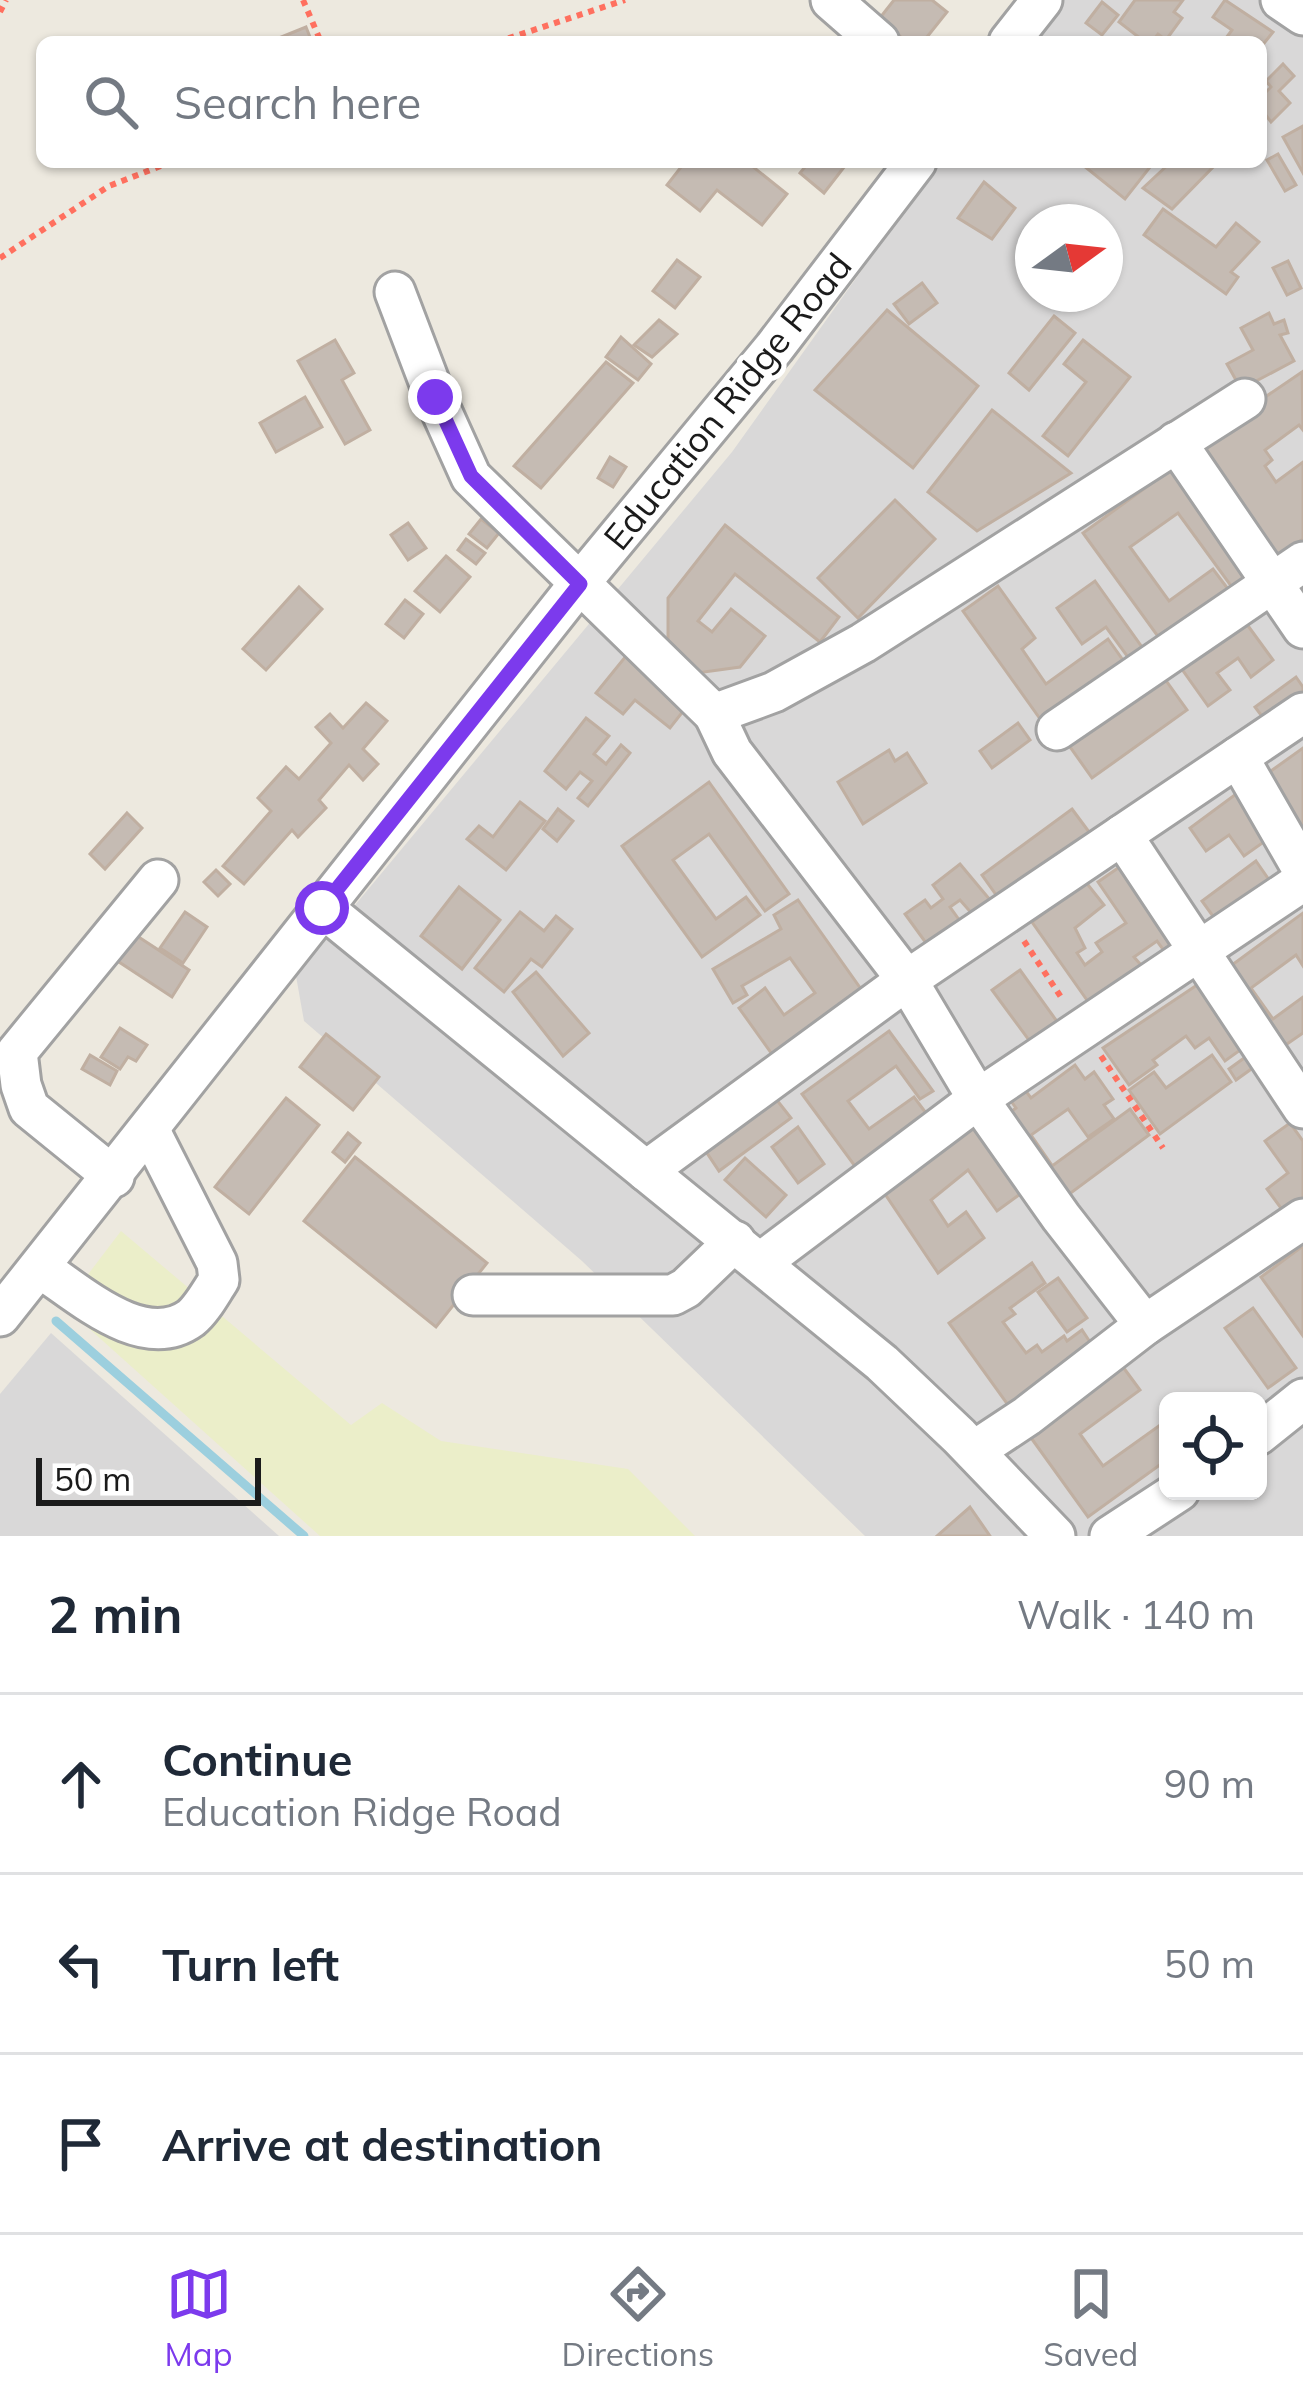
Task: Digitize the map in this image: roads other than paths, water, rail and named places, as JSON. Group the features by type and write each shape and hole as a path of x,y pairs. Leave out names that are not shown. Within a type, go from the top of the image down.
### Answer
{"street":[{"path":"831,0 872,36"},
{"path":"1014,36 1042,0"},
{"path":"1281,0 1303,15"},
{"name":"Education Ridge Road","path":"0,1316 580,584 774,348 911,168"},
{"path":"395,292 471,476 714,714 731,752 908,980 978,1099 1145,1325"},
{"path":"714,714 774,692 863,644 1245,399"},
{"path":"1176,442 1287,572 1303,628"},
{"path":"1057,730 1287,572"},
{"path":"646,1171 908,980 1303,712"},
{"path":"1238,757 1303,870"},
{"path":"1122,835 1303,1108"},
{"path":"114,1177 29,1108 16,1052 158,880"},
{"path":"473,1295 673,1294 686,1288 1303,881"},
{"path":"322,908 882,1363 1054,1536"},
{"path":"40,1268 118,1319 145,1328 175,1326 194,1317 219,1280 217,1262 150,1131"},
{"path":"974,1451 1145,1325 1303,1219"},
{"path":"1267,1428 1303,1399"},
{"path":"1110,1536 1165,1500"}],"waterway":[{"path":"56,1321 304,1536"}]}
